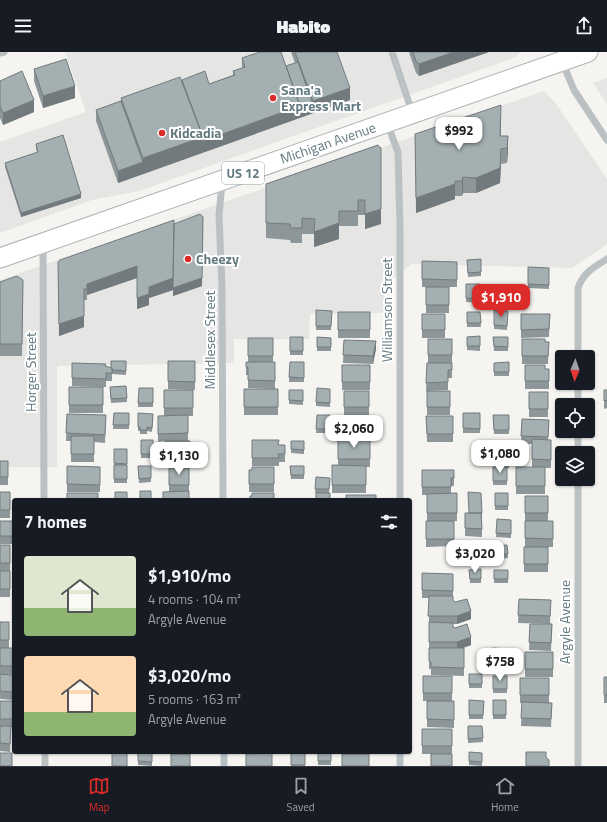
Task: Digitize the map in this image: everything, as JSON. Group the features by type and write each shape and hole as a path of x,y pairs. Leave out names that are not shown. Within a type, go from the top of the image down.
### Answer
{"main road":[{"name":"Michigan Avenue","path":"0,258 413,113 560,56 588,52"}],"street":[{"path":"0,53 4,52"},
{"path":"392,52 413,113"},
{"path":"560,56 574,90 607,140"},
{"name":"Williamson Street","path":"387,122 398,152 400,235 400,498"},
{"name":"Middlesex Street","path":"222,181 219,215 222,287 223,498"},
{"name":"Horger Street","path":"43,243 44,498"},
{"path":"578,350 578,288 581,279 590,270 607,259"},
{"name":"Argyle Avenue","path":"578,486 578,766"},
{"path":"45,754 45,766"},
{"path":"224,754 224,766"},
{"path":"400,754 400,766"}],"shaded area":[{"path":"65,52 521,52 516,57 139,191 92,200 0,233 0,142 86,112"},
{"path":"607,78 607,104 593,83"},
{"path":"544,91 557,105 607,179 607,244 596,252 572,268 412,264 384,285 384,313 310,314 309,339 234,339 234,363 57,366 57,467 0,467 0,280"}],"building":[{"path":"260,52 281,52 300,106 203,141 203,137 182,80 205,71 209,84 235,75 233,71 245,67 242,58"},
{"path":"295,52 337,52 350,88 313,101"},
{"path":"413,52 454,52 419,64 416,61"},
{"path":"66,59 75,86 43,96 34,69"},
{"path":"298,62 313,105 300,110 300,106 286,66"},
{"path":"22,71 34,100 3,113 0,106 0,81"},
{"name":"Kidcadia","path":"180,77 203,137 143,158 121,98"},
{"path":"121,101 143,162 118,171 96,110"},
{"path":"501,105 500,136 508,136 507,148 501,149 500,168 476,178 463,177 462,181 455,181 455,184 416,198 415,134"},
{"path":"63,135 81,194 21,213 5,163 38,152 36,144"},
{"path":"378,145 381,148 381,209 365,214 365,200 358,200 358,211 339,211 339,223 314,232 315,219 302,218 302,228 291,228 290,224 266,223 266,184"},
{"name":"Cheezy","path":"200,214 203,217 202,278 173,288 174,224"},
{"path":"174,220 173,278 149,287 149,294 137,298 137,266 87,284 87,289 84,289 84,316 59,324 58,262 60,260"},
{"path":"481,259 481,272 468,273 467,260"},
{"path":"422,261 457,262 457,280 422,279"},
{"path":"528,267 549,268 549,285 528,284"},
{"path":"17,276 23,280 22,344 0,344 0,282"},
{"path":"466,284 480,284 480,299 466,298"},
{"path":"426,287 449,287 449,305 426,305"},
{"path":"316,310 332,311 331,326 316,326"},
{"path":"494,310 508,311 507,326 494,325"},
{"path":"338,312 370,312 370,330 338,330"},
{"path":"467,312 480,312 481,323 467,323"},
{"path":"422,314 445,314 445,330 422,330"},
{"path":"521,314 550,314 549,329 521,330"},
{"path":"480,336 480,346 467,346 467,337"},
{"path":"290,337 303,337 303,351 290,351"},
{"path":"317,337 331,338 331,347 317,347"},
{"path":"493,337 508,337 508,347 494,346"},
{"path":"248,338 273,338 273,356 248,356"},
{"path":"428,339 452,339 452,355 428,355"},
{"path":"522,339 545,339 545,342 549,342 548,356 522,356"},
{"path":"344,340 376,341 373,356 343,355"},
{"path":"111,361 126,361 126,371 112,370"},
{"path":"168,361 195,361 195,382 168,381"},
{"path":"246,362 275,362 275,381 248,380 248,367 246,367"},
{"path":"290,362 304,362 304,378 289,377"},
{"path":"509,362 509,372 494,372 494,363"},
{"path":"72,363 106,364 105,366 112,368 112,373 106,373 106,379 72,378"},
{"path":"427,363 452,363 452,370 448,370 448,382 426,383"},
{"path":"342,365 370,365 370,382 342,382"},
{"path":"525,365 545,365 545,369 549,369 549,381 525,381"},
{"path":"126,386 127,398 111,399 110,387"},
{"path":"69,387 103,387 103,405 69,405"},
{"path":"139,388 153,388 153,403 138,403"},
{"path":"317,388 330,389 330,403 316,402"},
{"path":"244,389 278,389 278,407 244,407"},
{"path":"164,390 193,390 193,408 164,408"},
{"path":"289,390 303,390 303,401 289,400"},
{"path":"604,390 607,390 607,400 604,401"},
{"path":"344,391 369,391 369,407 344,407"},
{"path":"427,391 450,391 450,407 427,407"},
{"path":"529,392 548,392 548,409 529,409"},
{"path":"114,413 129,413 129,425 113,425"},
{"path":"138,413 153,414 152,428 147,427 147,430 140,430 140,427 138,427"},
{"path":"463,413 480,413 480,429 463,428"},
{"path":"67,414 106,415 105,435 66,433"},
{"path":"188,415 188,433 158,434 158,416"},
{"path":"317,415 330,415 329,429 316,429"},
{"path":"493,415 509,415 509,430 494,430"},
{"path":"344,416 370,416 370,434 344,434"},
{"path":"426,416 453,416 453,434 427,434"},
{"path":"522,419 549,420 548,437 521,436"},
{"path":"71,436 94,436 94,454 71,454"},
{"path":"338,439 370,439 370,459 338,459"},
{"path":"532,439 551,440 551,460 532,459"},
{"path":"141,440 153,440 153,454 141,454"},
{"path":"252,440 279,440 278,445 285,445 285,454 278,454 279,458 252,458"},
{"path":"165,441 190,441 191,459 165,459"},
{"path":"291,441 304,441 304,450 291,449"},
{"path":"114,449 127,449 127,464 114,463"},
{"path":"496,449 510,450 509,464 495,464"},
{"path":"0,461 8,461 8,477 0,477"},
{"path":"114,465 127,465 127,479 114,479"},
{"path":"332,465 366,466 366,485 332,485"},
{"path":"67,466 100,467 100,485 67,484"},
{"path":"138,466 151,466 151,478 139,479"},
{"path":"290,466 304,466 304,475 291,475"},
{"path":"252,467 274,467 274,484 249,484 249,470 252,470"},
{"path":"493,467 507,467 507,481 493,481"},
{"path":"516,467 545,467 545,486 516,486"},
{"path":"169,468 189,468 189,485 169,485"},
{"path":"422,470 454,470 454,478 451,478 451,487 422,487"},
{"path":"316,477 330,478 329,489 315,489"},
{"path":"140,491 151,491 151,498 140,498"},
{"path":"189,491 189,498 163,498 163,492"},
{"path":"0,492 10,492 10,510 0,510"},
{"path":"115,492 127,492 127,498 115,498"},
{"path":"468,492 481,493 482,513 469,513"},
{"path":"67,493 98,493 98,498 67,498"},
{"path":"252,493 274,493 274,498 250,498 250,496 252,496"},
{"path":"316,493 330,493 330,498 316,498"},
{"path":"457,493 457,513 427,513 427,494"},
{"path":"495,493 508,493 508,506 495,506"},
{"path":"346,495 376,495 376,498 346,498"},
{"path":"525,496 548,496 548,513 525,513"},
{"path":"465,513 481,513 482,529 465,528"},
{"path":"497,519 511,520 511,534 496,533"},
{"path":"0,521 12,521 12,536 0,536"},
{"path":"426,521 454,521 454,539 426,539"},
{"path":"525,521 553,521 553,539 525,538"},
{"path":"0,545 10,545 10,563 0,563"},
{"path":"507,545 508,554 494,555 494,546"},
{"path":"524,547 548,547 548,564 524,564"},
{"path":"481,569 481,579 470,579 469,570"},
{"path":"494,570 508,570 508,579 494,579"},
{"path":"0,571 10,571 10,589 0,589"},
{"path":"422,573 453,574 453,591 422,590"},
{"path":"429,596 453,596 453,600 455,602 467,599 471,611 457,616 428,616"},
{"path":"519,599 551,600 550,616 518,615"},
{"path":"0,622 9,622 9,640 0,640"},
{"path":"429,622 453,623 453,627 455,628 467,624 471,637 457,642 429,642"},
{"path":"530,624 552,624 551,643 529,642"},
{"path":"0,648 12,648 12,666 0,666"},
{"path":"429,648 464,648 464,668 431,667 431,662 429,661"},
{"path":"493,648 506,649 506,664 494,663"},
{"path":"525,652 553,652 553,669 525,669"},
{"path":"0,674 12,675 12,692 0,691"},
{"path":"469,674 482,674 482,684 469,684"},
{"path":"423,676 452,676 452,693 423,693"},
{"path":"493,676 507,676 507,689 493,689"},
{"path":"604,677 607,677 607,695 604,695"},
{"path":"520,678 549,678 549,695 520,695"},
{"path":"469,700 484,701 483,715 469,715"},
{"path":"493,700 506,700 506,715 493,715"},
{"path":"0,701 12,701 12,719 0,719"},
{"path":"427,701 454,701 454,720 427,719"},
{"path":"522,702 552,703 551,719 521,718"},
{"path":"0,726 11,726 10,744 0,743"},
{"path":"468,726 482,726 483,738 468,739"},
{"path":"422,729 452,729 452,746 422,746"},
{"path":"469,752 482,753 482,762 469,761"},
{"path":"526,752 546,752 546,757 549,760 549,766 526,766"},
{"path":"0,753 12,753 12,766 0,766"},
{"path":"112,754 127,754 127,766 112,766"},
{"path":"138,754 152,754 152,762 138,761"},
{"path":"171,754 190,754 190,766 171,766"},
{"path":"246,754 272,754 272,766 246,766"},
{"path":"291,754 305,754 305,765 291,765"},
{"path":"318,754 331,754 331,761 318,761"},
{"path":"342,754 369,754 369,766 342,766"},
{"path":"431,754 452,754 452,766 431,766"}],"place":[{"name":"Sana'a Express Mart","path":"273,98"},
{"name":"Kidcadia","path":"162,133"},
{"name":"Cheezy","path":"188,259"}]}
